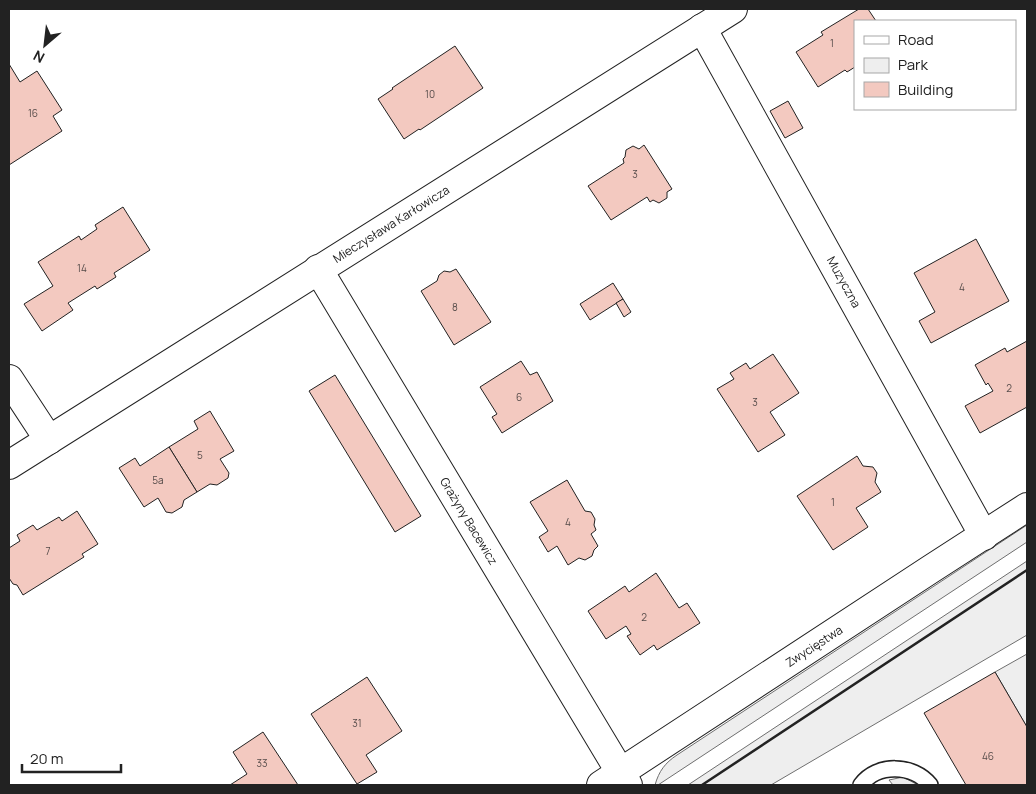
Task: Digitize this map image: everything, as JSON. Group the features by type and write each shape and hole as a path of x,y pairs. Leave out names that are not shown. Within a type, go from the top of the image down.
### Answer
{"street":[{"name":"Mieczysława Karłowicza","path":"9,465 733,9"},
{"name":"Muzyczna","path":"702,28 984,536"},
{"name":"Grażyny Bacewicz","path":"318,270 617,781"},
{"path":"9,379 49,440"},
{"name":"Zwycięstwa","path":"617,781 1027,508"}],"lane":[{"path":"861,785 877,772 893,769 921,776 930,785"}],"green space":[{"path":"1027,525 1027,542 658,785 655,785 663,768 677,755"},
{"path":"1027,561 1027,635 771,785 688,785"},
{"path":"1027,654 1027,727 995,672"}],"shaded area":[{"path":"903,777 918,785 893,785 889,780"}],"building":[{"path":"859,9 868,9 875,20 854,20 854,68 847,72 845,70 818,87 796,52 823,35 821,32"},
{"path":"455,46 483,88 404,139 378,99"},
{"path":"9,64 20,82 37,71 62,110 53,116 62,131 9,165"},
{"path":"788,101 803,128 785,138 770,111"},
{"path":"644,145 672,189 667,192 667,198 659,203 653,200 650,202 647,197 611,220 588,186 624,163 623,159 626,150 633,146 639,149"},
{"path":"123,207 150,250 114,273 116,277 97,289 95,286 68,303 73,310 42,331 24,304 53,286 38,262 79,236 81,240 97,229 95,225"},
{"path":"976,239 1009,301 931,343 919,321 935,312 914,273"},
{"path":"456,269 491,322 454,345 421,291 437,281 439,275 444,271 450,272"},
{"path":"613,283 623,299 590,320 580,304"},
{"path":"623,299 631,312 624,317 616,303"},
{"path":"1027,341 1027,407 980,433 965,406 993,391 988,383 986,385 975,365 1005,348 1007,352"},
{"path":"773,354 799,393 770,412 785,435 758,452 717,389 734,379 730,373 746,363 750,369"},
{"path":"521,361 530,375 537,372 553,401 502,433 492,417 497,414 480,387"},
{"path":"335,375 421,516 395,532 309,391"},
{"path":"210,411 234,451 220,459 229,473 228,478 217,485 210,484 197,492 169,447 198,429 194,421"},
{"path":"169,447 197,492 184,500 182,507 172,513 166,512 158,498 144,507 119,468 135,458 140,466"},
{"path":"857,456 863,466 873,467 877,473 875,482 881,492 856,508 868,527 833,550 797,496"},
{"path":"567,480 585,511 591,512 595,519 594,525 596,530 591,534 598,546 592,556 585,560 579,558 568,565 557,546 548,552 539,537 548,531 530,502"},
{"path":"77,511 98,544 82,554 84,557 23,595 17,585 13,584 9,578 9,548 20,541 17,535 33,525 37,530 59,517 62,521"},
{"path":"656,573 679,608 687,603 700,623 657,650 654,645 640,655 627,636 631,634 626,626 606,639 588,611 625,586 629,592"},
{"path":"995,672 1027,727 1027,785 966,785 924,713"},
{"path":"367,677 402,731 366,755 377,772 357,784 311,714"},
{"path":"263,732 298,785 230,785 247,774 233,752"}],"wall":[{"path":"702,785 1027,570"}]}
